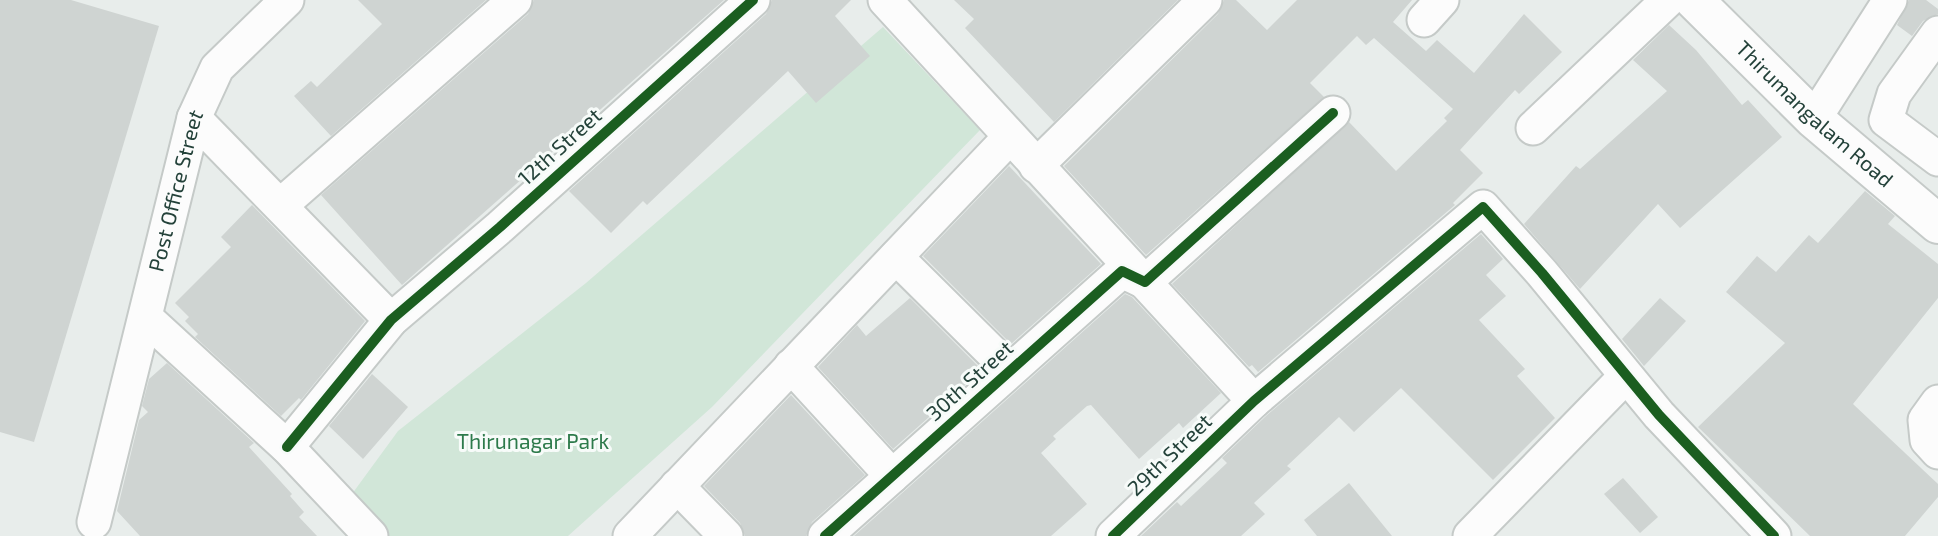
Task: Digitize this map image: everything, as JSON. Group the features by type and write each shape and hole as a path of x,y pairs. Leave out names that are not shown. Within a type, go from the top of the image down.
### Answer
{"street":[{"name":"Post Office Street","path":"94,522 194,118 217,68 287,0"},
{"path":"281,205 515,0"},
{"name":"12th Street","path":"287,447 391,320 500,228 753,0"},
{"path":"886,0 1254,401"},
{"path":"1036,166 1205,0"},
{"path":"1533,128 1668,0"},
{"name":"Thirumangalam Road","path":"1694,0 1814,119 1938,224"},
{"path":"1814,119 1890,0"},
{"path":"1938,33 1894,94 1886,120 1938,159"},
{"path":"1145,282 1333,113"},
{"path":"194,118 391,320"},
{"path":"629,536 1010,137"},
{"name":"29th Street","path":"1113,536 1254,401 1483,207 1542,272 1626,376"},
{"path":"896,257 1010,370"},
{"name":"30th Street","path":"825,536 1122,271 1145,282"},
{"path":"146,318 287,447 371,536"},
{"path":"791,366 892,476"},
{"path":"1470,536 1626,376 1659,415 1774,536"},
{"path":"1938,402 1925,419 1927,440 1938,452"},
{"path":"677,486 726,536"}],"green space":[{"name":"Thirunagar Park","path":"883,27 980,130 712,407 568,536 350,536 333,520 398,431 586,283"}],"building":[{"path":"0,0 71,0 159,26 34,442 0,432"},
{"path":"358,0 486,0 331,136 294,96 311,81 317,87 382,24"},
{"path":"534,0 724,0 402,285 321,195 528,14"},
{"path":"772,0 851,0 835,16 870,56 816,103 788,71 647,205 643,201 611,233 569,191 766,14"},
{"path":"954,0 1178,0 1054,122 965,28 974,19"},
{"path":"1224,0 1236,0 1267,30 1297,0 1412,0 1393,22 1426,51 1437,40 1474,73 1524,14 1562,52 1519,94 1515,90 1460,150 1483,173 1453,203 1455,205 1258,372 1252,365 1249,367 1172,284 1349,122 1396,171 1447,121 1444,118 1453,109 1374,38 1366,45 1357,36 1310,83 1324,97 1146,255 1064,166 1218,14"},
{"path":"1909,0 1926,0 1938,9 1938,14 1923,21 1912,36 1897,25"},
{"path":"1669,25 1696,50 1742,105 1748,100 1782,137 1680,228 1658,204 1580,289 1524,224 1576,166 1580,169 1667,91 1633,60"},
{"path":"1009,166 1101,264 1011,344 923,256"},
{"path":"1865,191 1895,216 1888,224 1938,264 1938,298 1853,404 1938,484 1938,497 1905,536 1810,536 1698,427 1785,343 1726,292 1757,256 1776,272 1809,235 1818,243"},
{"path":"252,205 365,321 301,400 299,398 281,416 195,337 198,334 185,321 189,317 175,303 231,247 221,237"},
{"path":"1481,234 1503,259 1486,275 1506,296 1479,320 1525,369 1517,376 1555,418 1493,480 1401,388 1354,432 1339,417 1287,466 1291,469 1254,503 1265,514 1241,536 1141,536 1177,502 1181,506 1227,463 1222,458 1267,415"},
{"path":"1125,294 1132,297 1221,393 1183,428 1179,423 1139,459 1091,405 1087,406 1053,436 1056,439 1041,453 1087,504 1051,536 854,536"},
{"path":"910,298 982,370 893,449 818,367 857,325 866,336"},
{"path":"1660,298 1686,321 1644,366 1622,339"},
{"path":"167,363 254,443 249,447 292,494 290,496 304,512 299,517 317,536 140,536 117,511 139,420 148,412 142,406 149,379"},
{"path":"372,374 408,407 363,459 329,426"},
{"path":"791,395 865,475 812,522 806,536 745,536 740,523 704,486"},
{"path":"1623,478 1658,517 1640,533 1604,494"},
{"path":"1349,483 1392,536 1317,536 1304,520"}],"cycle path":[{"path":"287,447 391,320 500,227 753,0"},
{"path":"825,536 1122,271 1145,282 1333,113"},
{"path":"1113,536 1254,401 1483,207 1542,273 1659,415 1774,536"}]}
